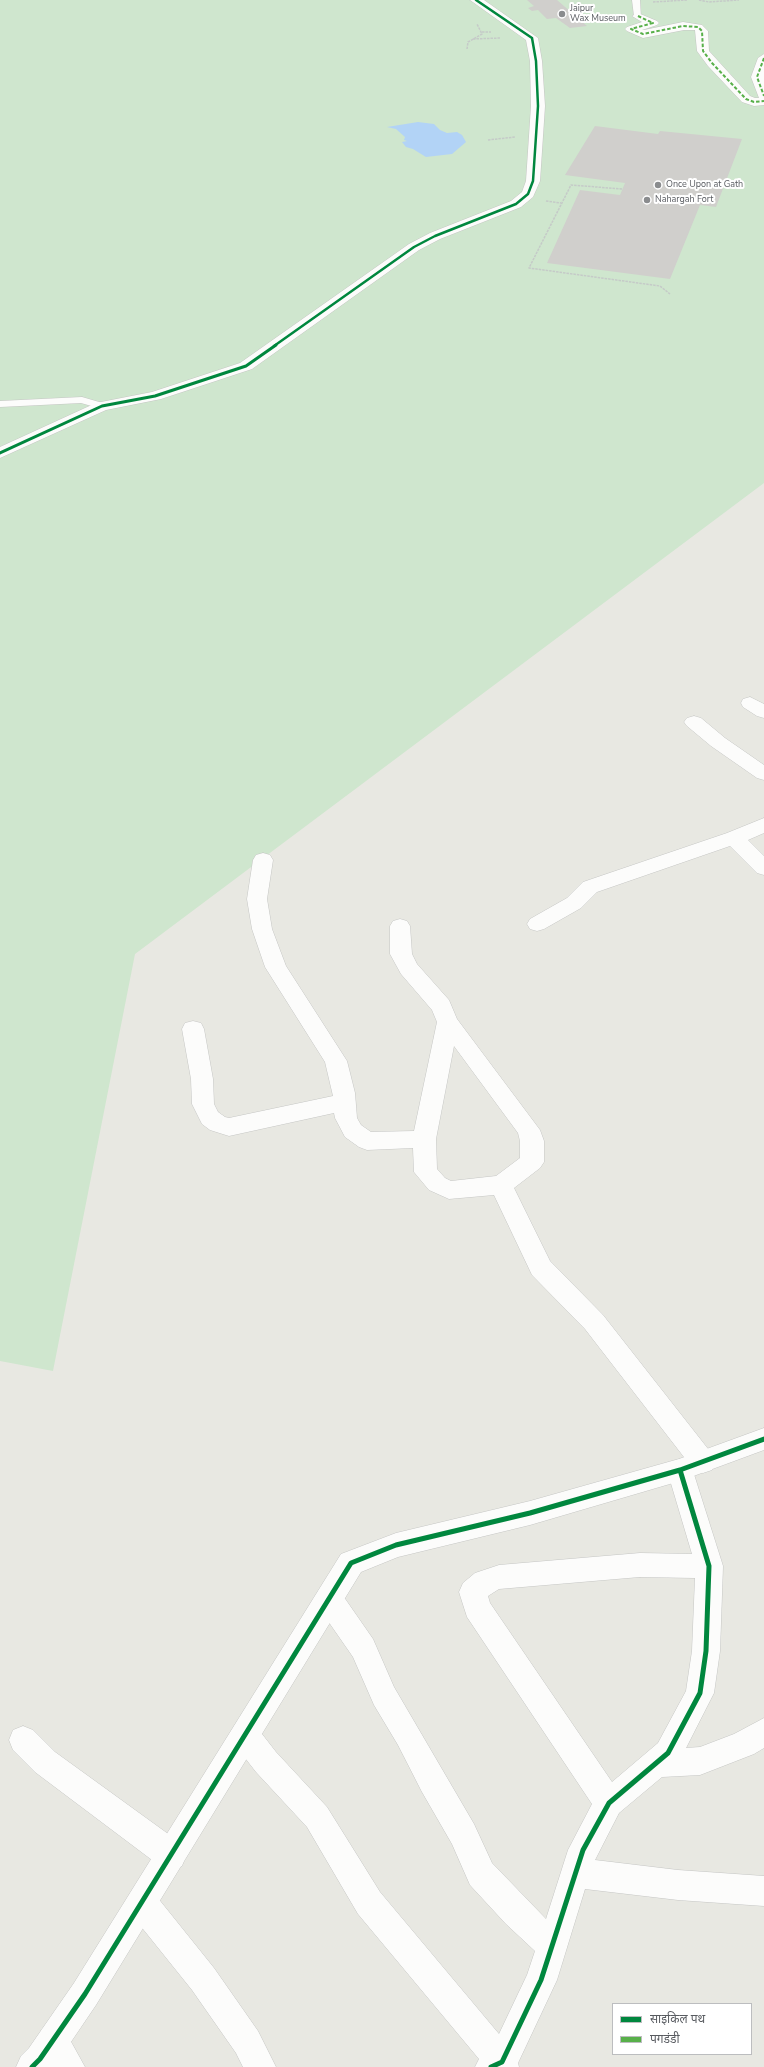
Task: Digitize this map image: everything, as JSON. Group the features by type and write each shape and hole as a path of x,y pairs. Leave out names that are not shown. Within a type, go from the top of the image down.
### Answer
{"street":[{"path":"0,453 102,406 155,396 246,366 414,247 435,236 516,204 528,194 533,181 538,106 537,76 532,38 476,0"},
{"path":"638,16 653,23 631,29 643,34 670,30 683,26 698,27 702,31 701,42 703,51 712,63 746,99 754,102 764,101"},
{"path":"764,58 757,77 764,96"},
{"path":"694,722 718,742 761,767"},
{"path":"537,924 574,903 590,887 734,838 764,824"},
{"path":"734,838 764,868"},
{"path":"263,860 257,899 262,929 276,967 336,1061 344,1093 346,1118 352,1131 367,1141 424,1139"},
{"path":"400,926 401,954 409,969 441,1006 448,1022 529,1130 532,1141 532,1162 501,1185 449,1190 437,1184 426,1172 424,1139 448,1022"},
{"path":"193,1029 202,1078 203,1104 210,1118 218,1124 229,1128 345,1102"},
{"path":"245,1735 266,1762 317,1817 369,1903 499,2065 541,1980 583,1850 609,1803 668,1753 700,1692 706,1651 709,1566 692,1466 594,1322 541,1268 501,1185"},
{"path":"32,2067 86,1994 351,1563 396,1545 530,1513 692,1466 764,1439"},
{"path":"609,1803 477,1608 473,1592 485,1582 499,1577 640,1565 709,1566"},
{"path":"329,1599 363,1648 384,1696 408,1735 432,1782 463,1834 481,1874 517,1913 552,1946"},
{"path":"655,1763 700,1761 744,1744 764,1732"},
{"path":"24,1740 44,1762 171,1855"},
{"path":"575,1873 678,1885 764,1891"},
{"path":"142,1903 203,1979 247,2042 260,2067"},
{"path":"53,2040 69,2067"}],"lane":[{"path":"636,2 638,16"},
{"path":"0,404 82,400 102,406"}],"path":[{"path":"636,2 687,0"},
{"path":"699,0 708,2 739,0"},
{"path":"467,49 468,42 482,34 477,24"},
{"path":"488,140 536,135"},
{"path":"622,189 571,185 529,268 660,286 670,294"}],"green space":[{"path":"0,0 764,0 764,483 135,954 53,1371 0,1361"}],"water":[{"path":"418,122 434,124 440,130 447,133 457,132 462,135 466,142 452,154 426,157 413,149 406,147 402,142 407,141 404,140 405,137 396,129 387,127"}],"building":[{"path":"527,0 557,0 587,26 570,28 556,18 547,19 538,10 532,11 528,8 534,6"},
{"name":"Nahargah Fort","path":"595,126 658,134 660,131 742,139 716,207 700,205 670,279 547,263 580,190 620,195 625,183 565,175"}],"marked path":[{"path":"638,16 653,23 631,29 643,34 670,30 683,26 698,27 702,31 703,51 712,63 746,99 754,102 764,101"},
{"path":"764,58 757,77 764,96"}],"cycle path":[{"path":"0,453 102,406 155,396 246,366 414,247 435,236 516,204 528,194 533,181 538,106 536,61 532,38 476,0"},
{"path":"32,2067 40,2059 85,1994 351,1563 396,1545 530,1513 680,1470 764,1439"},
{"path":"491,2067 502,2062 541,1980 583,1850 609,1803 668,1753 700,1693 706,1651 709,1566 680,1470"}],"place":[{"name":"Jaipur Wax Museum","path":"562,14"},
{"name":"Once Upon at Gath","path":"658,185"},
{"name":"Nahargah Fort","path":"647,200"}]}
